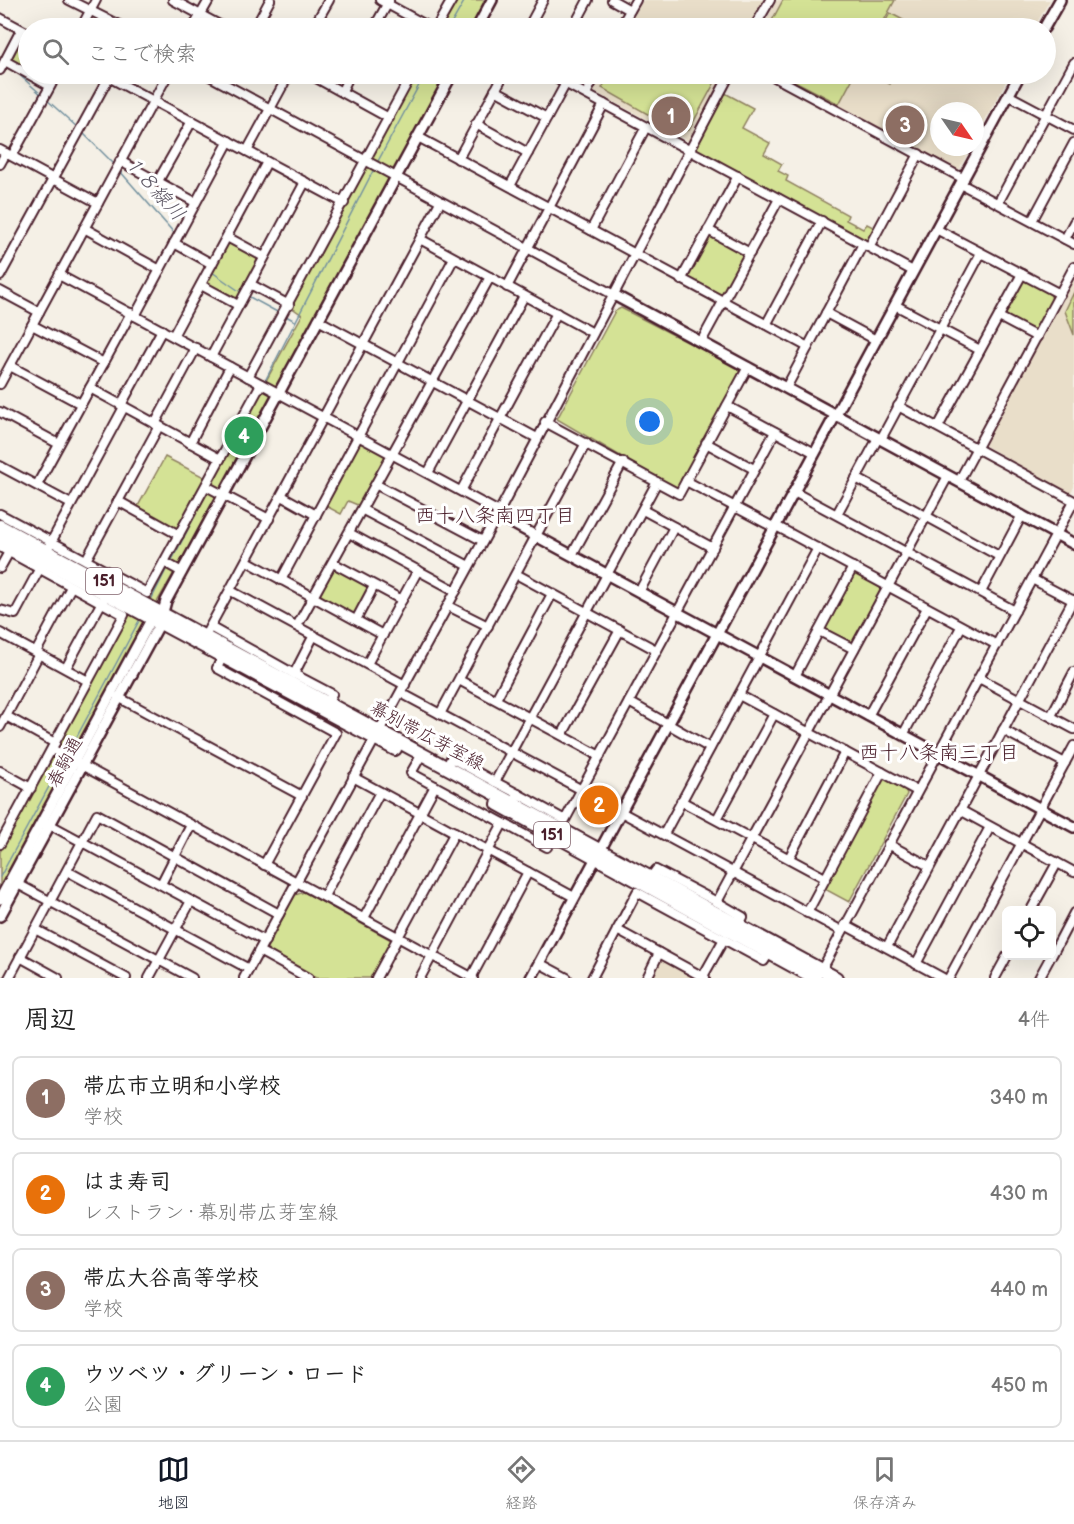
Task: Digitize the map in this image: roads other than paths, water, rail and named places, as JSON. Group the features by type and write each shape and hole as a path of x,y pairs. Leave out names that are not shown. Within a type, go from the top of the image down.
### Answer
{"main road":[{"name":"幕別帯広芽室線","path":"0,526 45,555 157,618 225,652 421,758 513,803 553,836 651,877 668,898"},
{"name":"幕別帯広芽室線","path":"0,537 45,555"},
{"name":"幕別帯広芽室線","path":"157,618 207,632 225,652 296,704 325,707"},
{"name":"幕別帯広芽室線","path":"421,758 447,767 513,803 668,898 769,953 818,975 836,978"},
{"name":"幕別帯広芽室線","path":"732,933 818,975"}],"street":[{"path":"69,0 104,18"},
{"path":"86,18 96,0"},
{"path":"172,0 207,18"},
{"path":"199,18 209,0"},
{"path":"260,18 270,0"},
{"path":"319,18 329,0"},
{"path":"442,18 452,0"},
{"path":"482,18 492,0"},
{"path":"533,18 543,0"},
{"path":"578,18 588,0"},
{"path":"612,0 630,10"},
{"path":"626,18 636,0"},
{"path":"760,18 770,0"},
{"path":"1050,18 1060,0"},
{"path":"378,18 385,1 414,18"},
{"path":"0,18 18,28"},
{"path":"0,70 18,42"},
{"path":"5,61 18,68"},
{"path":"999,203 1074,63"},
{"path":"0,164 50,86 46,84"},
{"path":"0,276 101,84"},
{"path":"123,84 344,203"},
{"path":"0,384 162,84"},
{"path":"226,84 1074,544"},
{"path":"247,151 284,84"},
{"path":"328,84 389,118"},
{"path":"342,91 345,84"},
{"path":"248,377 407,84"},
{"path":"157,618 447,84"},
{"path":"458,159 498,84"},
{"path":"510,186 565,84"},
{"path":"568,84 913,271"},
{"path":"586,94 592,84"},
{"path":"244,978 483,541 725,84"},
{"path":"788,84 918,154 999,203 1074,244"},
{"path":"531,978 1014,84"},
{"path":"495,90 547,118"},
{"path":"1008,95 1074,130"},
{"path":"507,287 604,104"},
{"path":"158,182 192,121"},
{"path":"476,124 528,153"},
{"path":"591,230 646,127"},
{"path":"418,136 808,347"},
{"path":"37,485 104,363 160,270 229,141"},
{"path":"1032,221 1074,143"},
{"path":"6,153 98,203"},
{"path":"786,388 918,154"},
{"path":"120,161 195,202"},
{"path":"173,336 267,162"},
{"path":"681,280 738,176"},
{"path":"211,357 305,182"},
{"path":"701,342 779,199"},
{"path":"325,707 332,694 207,632 441,201"},
{"path":"766,325 822,221"},
{"path":"1065,239 1074,222"},
{"path":"84,228 160,270"},
{"path":"936,229 1060,294"},
{"path":"708,230 750,253"},
{"path":"227,237 264,257"},
{"path":"420,240 593,333"},
{"path":"174,243 212,264"},
{"path":"837,514 981,253"},
{"path":"281,580 454,258"},
{"path":"959,481 1074,267"},
{"path":"938,427 1022,274"},
{"path":"59,275 394,454 536,536 1074,827"},
{"path":"297,626 490,277"},
{"path":"250,284 289,305"},
{"path":"201,285 238,305"},
{"path":"0,291 39,312"},
{"path":"428,473 524,296"},
{"path":"895,305 980,350"},
{"path":"461,491 557,314"},
{"path":"826,314 876,340"},
{"path":"999,317 1037,338"},
{"path":"318,320 537,438"},
{"path":"32,325 104,363"},
{"path":"0,610 15,614 162,330"},
{"path":"86,560 196,348"},
{"path":"10,366 81,404"},
{"path":"190,443 230,367"},
{"path":"545,422 679,494 748,367"},
{"path":"0,514 45,555 71,587 147,593 261,384"},
{"path":"90,388 220,459"},
{"path":"727,406 815,453"},
{"path":"818,975 1074,501 898,406"},
{"path":"0,412 59,444"},
{"path":"447,767 451,758 495,782 513,803 565,820 775,432"},
{"path":"440,714 586,443"},
{"path":"706,443 754,470"},
{"path":"572,555 623,462"},
{"path":"0,466 71,504"},
{"path":"717,902 948,476"},
{"path":"856,478 999,556"},
{"path":"686,481 818,548 997,645"},
{"path":"495,782 657,482"},
{"path":"377,485 483,541"},
{"path":"206,486 269,519"},
{"path":"794,492 1015,610"},
{"path":"282,496 316,514"},
{"path":"118,501 179,535"},
{"path":"363,510 469,566"},
{"path":"643,510 713,548"},
{"path":"981,592 1022,515"},
{"path":"639,592 674,527"},
{"path":"349,533 456,591"},
{"path":"0,547 9,552 86,560 109,590 124,615 0,842"},
{"path":"664,834 818,548"},
{"path":"0,568 9,552"},
{"path":"247,561 383,635"},
{"path":"164,562 182,572"},
{"path":"333,563 402,600"},
{"path":"795,676 853,567"},
{"path":"368,664 418,570"},
{"path":"516,574 656,650"},
{"path":"887,947 1073,601 1032,579"},
{"path":"356,620 374,585"},
{"path":"0,727 71,587"},
{"path":"66,669 109,590"},
{"path":"231,591 405,685"},
{"path":"496,699 552,594"},
{"path":"448,606 488,627"},
{"path":"868,716 927,608"},
{"name":"春駒通","path":"78,764 118,698 157,618"},
{"name":"春駒通","path":"0,916 2,903 157,618"},
{"path":"903,735 961,627"},
{"path":"562,735 620,630"},
{"path":"819,631 854,649"},
{"path":"0,633 88,681"},
{"path":"294,674 314,635"},
{"path":"1050,716 1074,672"},
{"path":"979,678 1074,729"},
{"path":"459,680 600,756"},
{"path":"401,693 582,790"},
{"path":"739,695 917,791"},
{"path":"118,698 302,796"},
{"path":"629,702 710,748"},
{"path":"264,865 336,733 296,704"},
{"path":"717,819 774,714"},
{"path":"6,716 78,764 472,978 528,872"},
{"path":"1003,730 1065,763"},
{"path":"949,978 1074,746"},
{"path":"789,858 845,752"},
{"path":"421,758 411,773 547,848 553,836"},
{"path":"0,771 31,788"},
{"path":"807,913 882,772"},
{"path":"353,777 574,897"},
{"path":"364,918 435,786"},
{"path":"324,896 380,792"},
{"path":"681,801 825,878"},
{"path":"960,810 1074,872"},
{"path":"621,812 807,913 887,947 942,978"},
{"path":"9,978 97,814 279,914"},
{"path":"46,823 265,941"},
{"path":"420,978 503,824"},
{"path":"161,884 191,825"},
{"path":"916,964 990,827"},
{"path":"376,978 455,832"},
{"path":"888,844 929,866"},
{"path":"1033,906 1057,862"},
{"path":"617,930 703,978 743,917 656,870 651,877"},
{"path":"67,871 249,969"},
{"path":"14,882 192,978"},
{"path":"592,978 638,892 668,898 732,933"},
{"path":"149,978 191,901"},
{"path":"1056,947 1073,918"},
{"path":"35,929 126,978"},
{"path":"259,951 308,978"},
{"path":"647,978 659,953"},
{"path":"20,957 58,978"},
{"path":"995,978 1005,960"},
{"path":"1039,978 1048,960"},
{"path":"539,963 567,978"}],"waterway":[{"path":"455,18 465,0"},
{"name":"１８線川","path":"15,71 18,74"},
{"name":"１８線川","path":"30,84 43,96"},
{"path":"377,163 420,84"},
{"name":"１８線川","path":"46,99 78,128"},
{"name":"１８線川","path":"81,131 114,164"},
{"path":"265,381 374,169"},
{"name":"１８線川","path":"119,170 175,234"},
{"name":"１８線川","path":"212,272 242,293"},
{"name":"１８線川","path":"246,295 279,313"},
{"name":"１８線川","path":"284,315 295,321"},
{"path":"211,485 224,460"},
{"path":"171,562 209,489"},
{"path":"150,602 168,566"},
{"path":"67,755 140,619"},
{"path":"0,877 64,759"}],"place":[{"name":"帯広市立明和小学校","path":"671,116"},
{"name":"帯広大谷高等学校","path":"905,125"},
{"name":"ウツベツ・グリーン・ロード","path":"244,436"},
{"name":"はま寿司","path":"599,805"}],"district":[{"name":"西十八条南四丁目","path":"495,516"},
{"name":"西十八条南三丁目","path":"939,753"}]}
